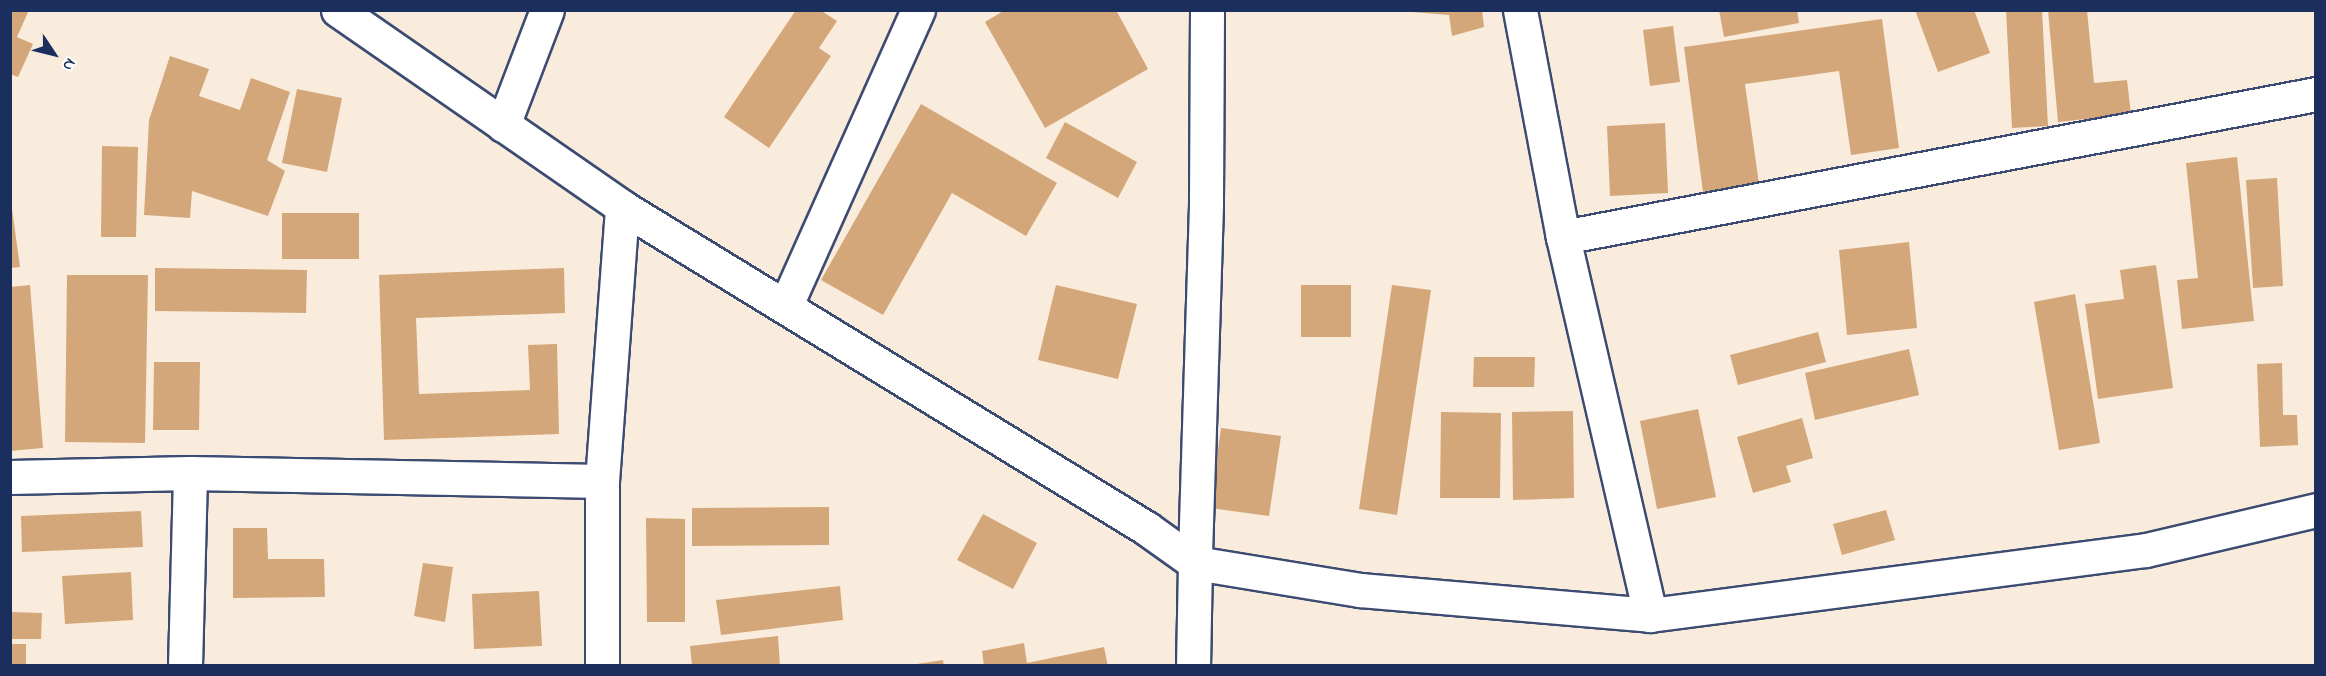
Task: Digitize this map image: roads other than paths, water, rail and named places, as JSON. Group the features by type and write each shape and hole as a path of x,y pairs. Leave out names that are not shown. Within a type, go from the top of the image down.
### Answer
{"street":[{"path":"338,10 622,207 786,305 1146,528 1195,563 1360,590 1650,615 2146,550 2316,510"},
{"path":"503,125 547,10"},
{"path":"786,305 918,10"},
{"path":"1193,666 1206,205 1207,10"},
{"path":"1520,10 1563,237 1650,615"},
{"path":"1563,237 2316,94"},
{"path":"602,666 602,481 622,207"},
{"path":"10,477 190,473 602,481"},
{"path":"185,666 190,473"}]}
